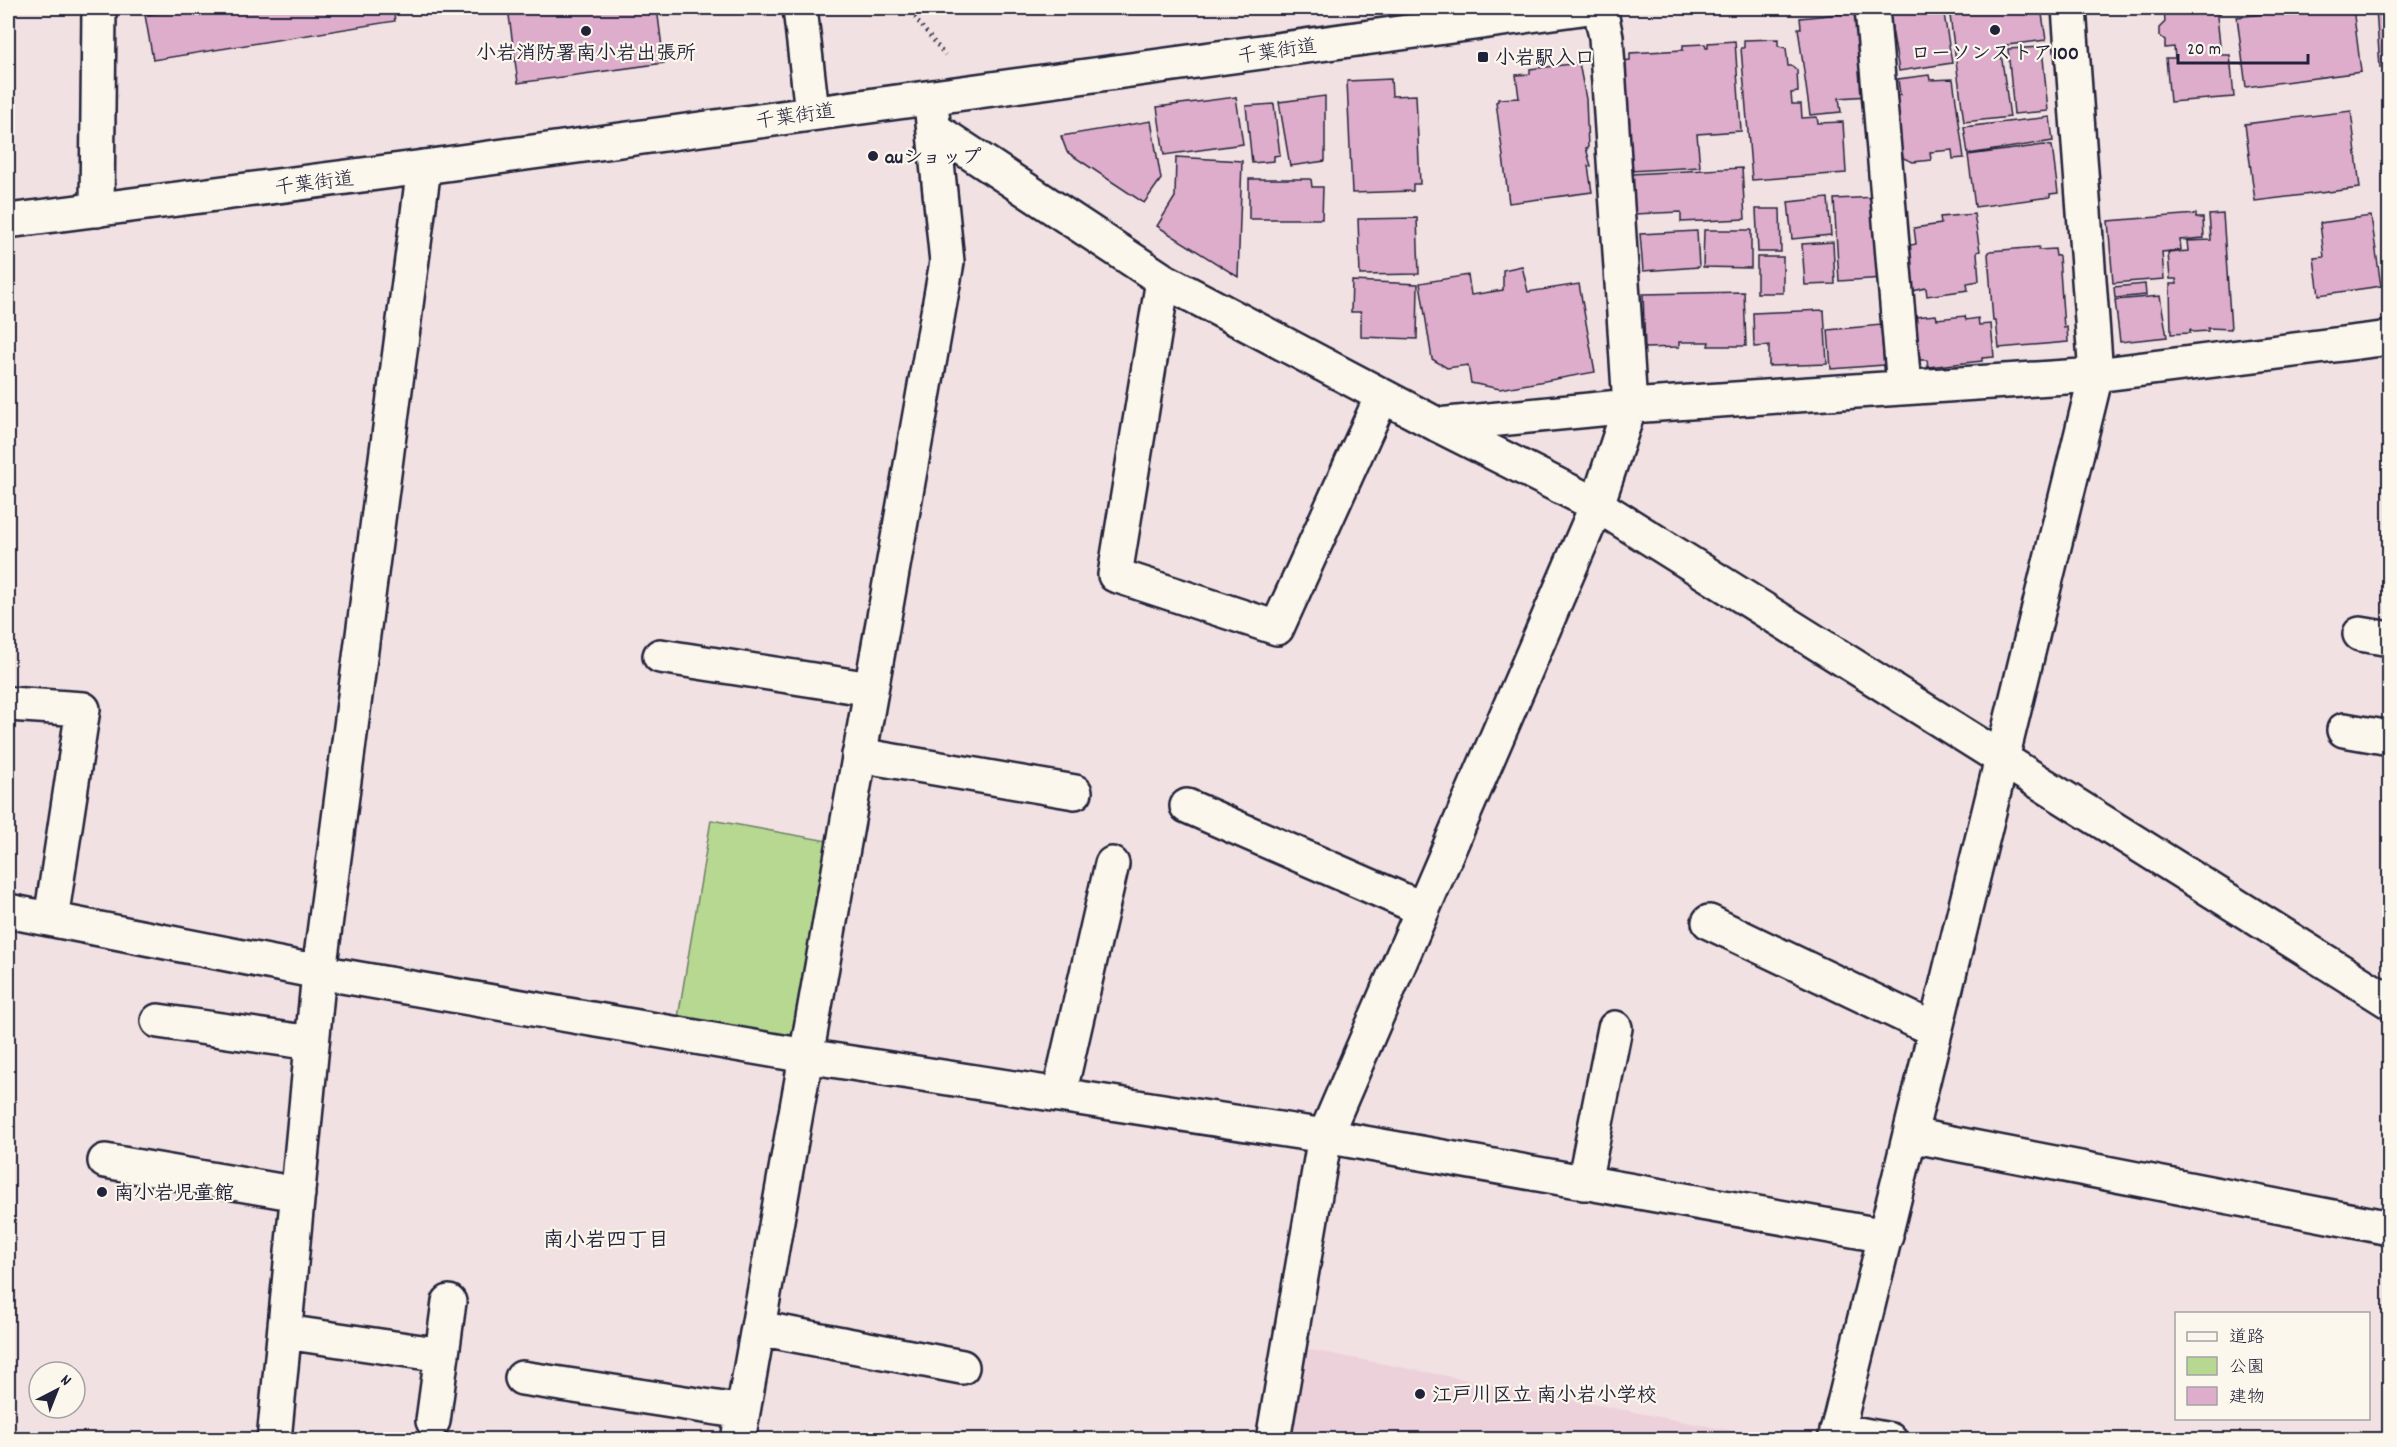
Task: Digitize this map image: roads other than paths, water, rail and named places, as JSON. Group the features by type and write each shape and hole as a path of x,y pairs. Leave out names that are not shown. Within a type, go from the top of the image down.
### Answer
{"main road":[{"path":"97,210 99,8"},
{"path":"800,8 812,112"},
{"name":"千葉街道","path":"8,221 424,167 812,112 933,113 1582,8"},
{"path":"1273,1440 1325,1137 1597,505 1630,406 1606,38 1600,8"},
{"path":"1872,8 1904,387"},
{"path":"1890,1440 1836,1435 2000,758 2096,375 2069,8"},
{"path":"933,113 1163,280 1382,396 1597,505 2390,1002"},
{"path":"522,1378 740,1426 947,262 933,113"},
{"path":"274,1440 319,972 424,167"},
{"path":"1163,280 1115,575 1277,628 1382,396"},
{"path":"1438,425 1630,406 2096,375 2390,338"},
{"path":"660,656 871,689"},
{"path":"9,704 83,709 51,919"},
{"path":"2344,730 2390,738"},
{"path":"859,755 1075,792"},
{"path":"1187,806 1423,909"},
{"path":"1059,1095 1112,864"},
{"path":"8,911 319,972 806,1056 1325,1137 1886,1236"},
{"path":"1709,922 1935,1030"},
{"path":"158,1021 312,1043"},
{"path":"1584,1183 1615,1028"},
{"path":"1910,1135 2390,1228"},
{"path":"105,1161 298,1194"},
{"path":"433,1421 449,1302"},
{"path":"758,1328 962,1367"},
{"path":"285,1332 442,1355"}],"place":[{"name":"ローソンストア100","path":"1995,30"},
{"name":"小岩消防署南小岩出張所","path":"586,31"},
{"name":"小岩駅入口","path":"1483,57"},
{"name":"auショップ","path":"873,156"},
{"name":"南小岩児童館","path":"102,1192"},
{"name":"江戸川区立 南小岩小学校","path":"1420,1394"}],"district":[{"name":"南小岩四丁目","path":"606,1239"}]}
